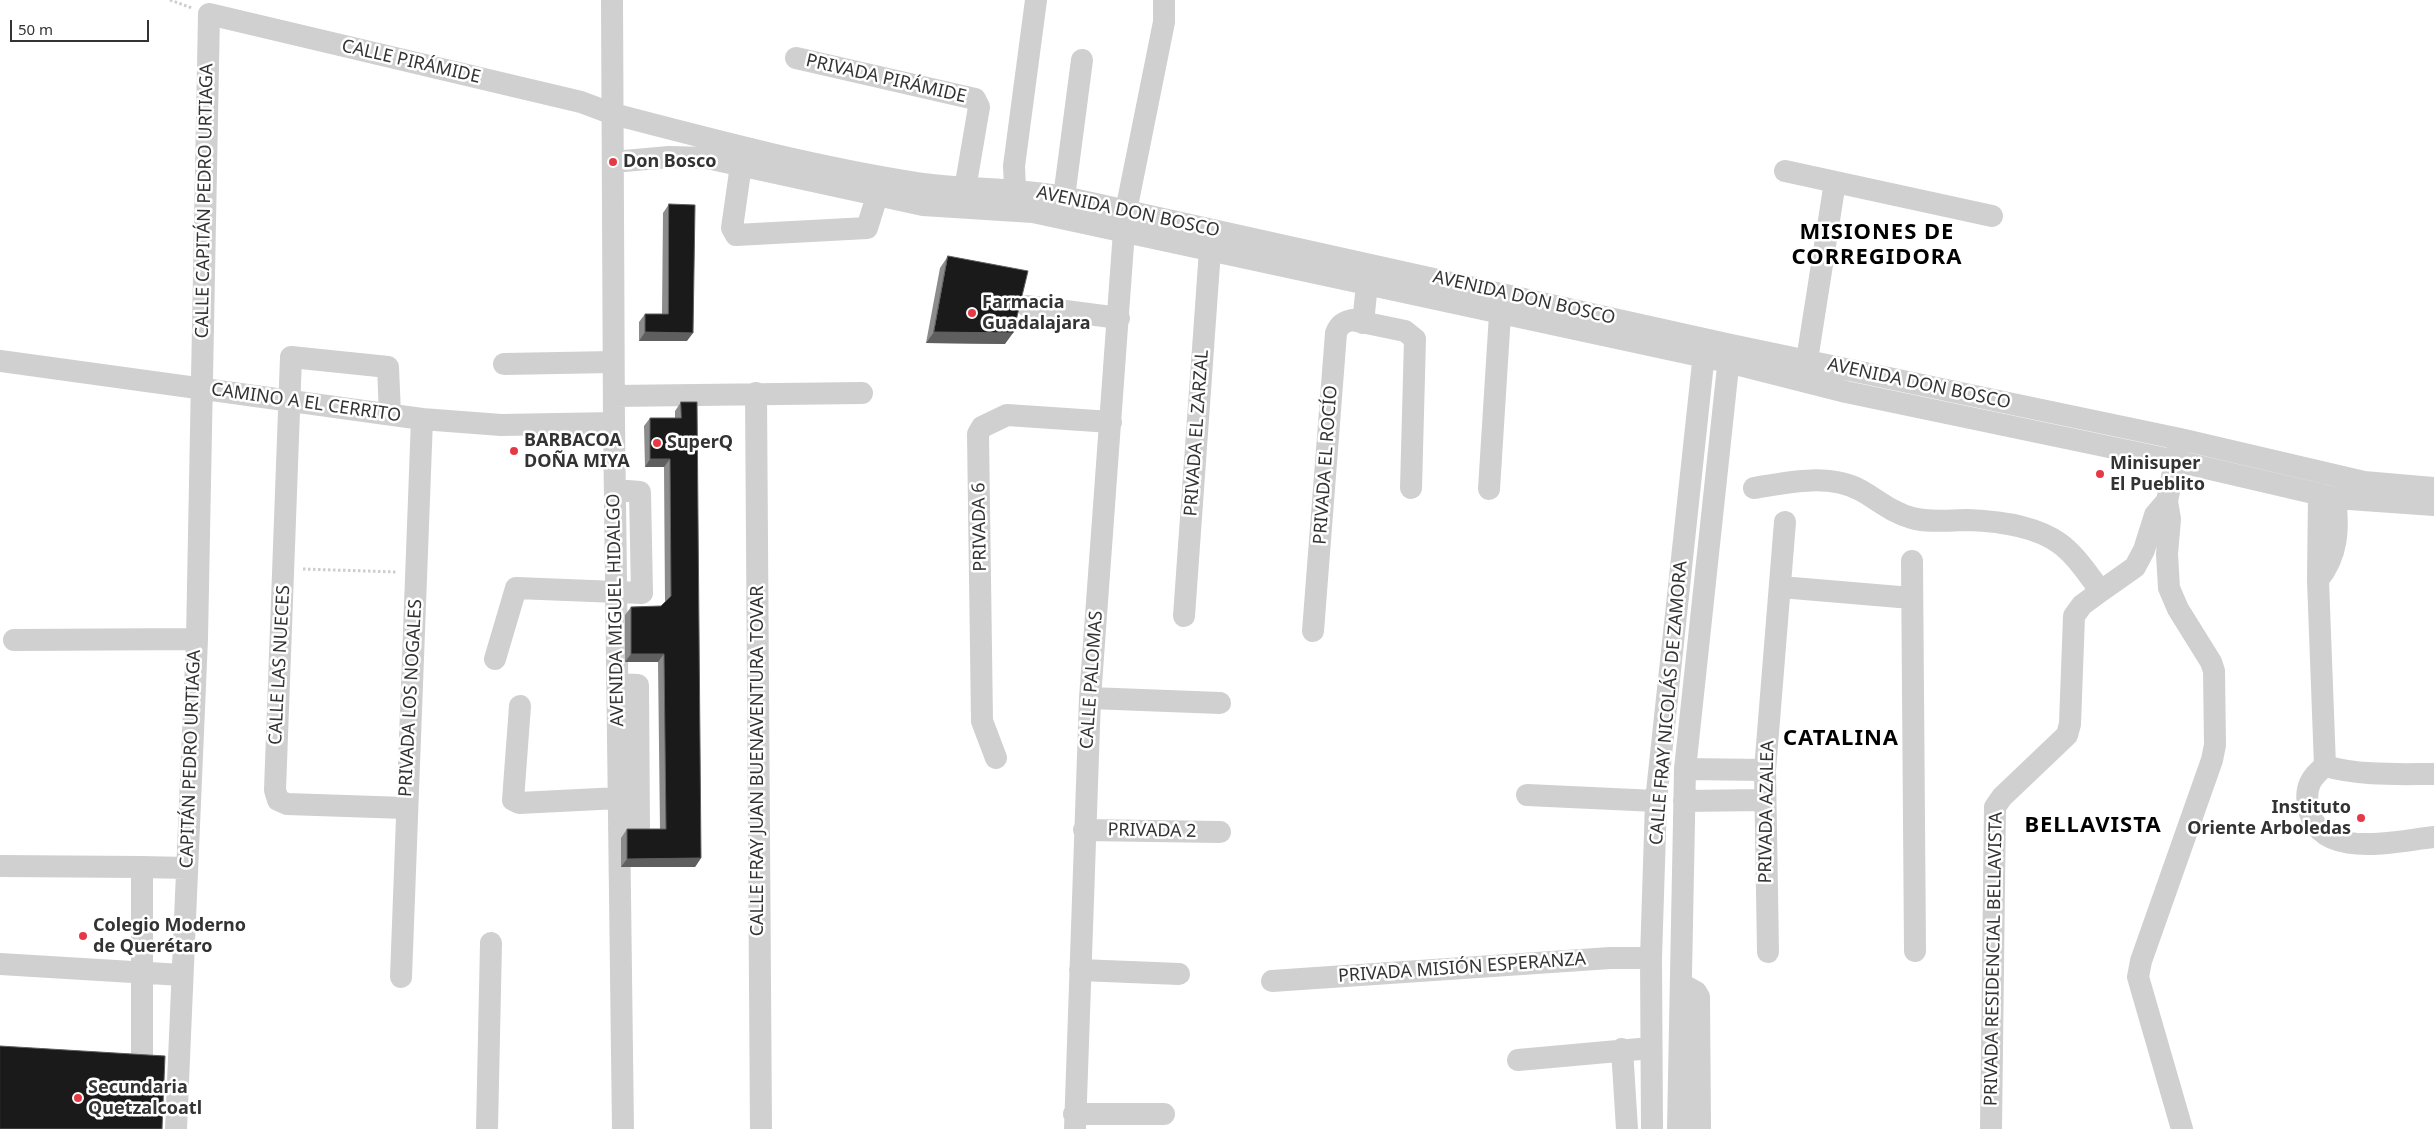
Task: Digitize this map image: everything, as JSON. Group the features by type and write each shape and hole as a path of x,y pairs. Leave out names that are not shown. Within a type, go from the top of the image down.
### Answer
{"street":[{"name":"AVENIDA MIGUEL HIDALGO","path":"612,0 614,423 623,1129"},
{"path":"1015,189 1014,166 1036,0"},
{"name":"CALLE PALOMAS","path":"1075,1121 1090,698 1125,221 1164,22 1164,0"},
{"name":"CALLE PIRÁMIDE","path":"209,14 581,102 613,114"},
{"name":"CALLE CAPITÁN PEDRO URTIAGA","path":"202,389 209,14"},
{"name":"PRIVADA PIRÁMIDE","path":"796,58 975,99 979,107 965,189"},
{"path":"1064,197 1082,60"},
{"name":"AVENIDA DON BOSCO","path":"613,114 831,167 965,189 1015,189 1064,197 1125,221 1210,250 1500,314 1705,348"},
{"name":"AVENIDA DON BOSCO","path":"613,162 669,157 707,158 923,205 1033,212 1125,221 1705,348 1730,353 1807,360 2180,439 2364,482 2434,488"},
{"path":"741,165 732,228 736,235 867,228 877,196"},
{"path":"1785,171 1992,216"},
{"path":"1807,360 1835,182"},
{"name":"PRIVADA EL ZARZAL","path":"1184,616 1210,250"},
{"path":"1363,323 1377,287"},
{"path":"1377,287 1385,327"},
{"path":"1027,306 1119,318"},
{"path":"1489,489 1500,314"},
{"name":"PRIVADA EL ROCÍO","path":"1314,631 1336,333 1338,326 1344,321 1411,333 1416,345 1411,488"},
{"name":"CALLE FRAY NICOLÁS DE ZAMORA","path":"1652,1129 1651,958 1656,801 1705,348"},
{"name":"AVENIDA DON BOSCO","path":"1730,353 1846,392 2176,461 2327,496 2434,505"},
{"name":"CALLE FRAY NICOLÁS DE ZAMORA","path":"1678,1129 1684,769 1730,353"},
{"name":"CALLE LAS NUECES","path":"390,414 388,367 291,356 275,795 282,803 286,804 406,808"},
{"name":"CAMINO A EL CERRITO","path":"0,361 422,419 501,425 614,423"},
{"path":"504,364 614,362"},
{"name":"CAPITÁN PEDRO URTIAGA","path":"176,1129 197,639 202,389"},
{"name":"CALLE FRAY JUAN BUENAVENTURA TOVAR","path":"756,394 761,1129"},
{"path":"614,396 862,394"},
{"name":"PRIVADA 6","path":"996,758 982,722 978,434 982,427 1007,415 1111,422"},
{"name":"PRIVADA LOS NOGALES","path":"401,977 406,808 418,572 422,419"},
{"name":"PRIVADA RESIDENCIAL BELLAVISTA","path":"2180,439 2167,501 2170,519 2167,554 2169,588 2178,609 2211,662 2215,682 2215,745 2212,760 2141,961 2138,977 2182,1129"},
{"path":"1754,488 1802,481 1843,483 1861,490 1893,511 1913,519 1975,520 2023,528 2042,534 2059,543 2072,555 2101,591"},
{"path":"2327,496 2318,580 2325,766 2310,781 2306,795 2309,813 2317,829 2328,838 2345,844 2434,837"},
{"name":"PRIVADA RESIDENCIAL BELLAVISTA","path":"1991,1129 1996,807 2002,797 2067,735 2070,724 2074,616 2082,605 2135,567 2144,550 2155,516 2167,501"},
{"name":"PRIVADA AZALEA","path":"1768,952 1765,770 1785,522"},
{"path":"1912,561 1914,951"},
{"path":"1781,587 1911,598"},
{"path":"495,659 516,588 616,591"},
{"path":"14,640 197,639"},
{"path":"617,684 638,685 639,827 619,828"},
{"path":"1090,698 1220,703"},
{"path":"520,706 513,800 519,803 619,798"},
{"path":"2325,766 2375,775 2434,774"},
{"path":"1684,769 1765,770"},
{"path":"1527,795 1656,801"},
{"path":"1684,801 1764,800"},
{"name":"PRIVADA 2","path":"1084,830 1220,832"},
{"path":"1655,840 1683,838"},
{"path":"0,866 187,868"},
{"path":"142,867 142,1055"},
{"path":"486,1129 491,943"},
{"name":"PRIVADA MISIÓN ESPERANZA","path":"1272,981 1610,958 1651,958"},
{"path":"0,964 182,975"},
{"path":"1080,970 1180,974"},
{"path":"1681,984 1696,992 1699,997 1702,1083 1700,1129"},
{"path":"1518,1060 1622,1049 1652,1048"},
{"path":"1622,1049 1627,1129"},
{"path":"1075,1121 1164,1114"}],"path":[{"path":"284,568 418,572"}],"building":[{"path":"669,204 695,205 693,333 645,332 645,314 668,314"},
{"name":"Farmacia Guadalajara","path":"948,256 1028,271 1013,333 934,332"},
{"path":"681,402 697,402 701,858 627,859 627,829 666,829 664,654 631,654 631,607 661,606 671,596 670,459 650,459 650,418 681,418"},
{"name":"Secundaria Quetzalcoatl","path":"0,1046 165,1056 162,1129 0,1129"}],"place":[{"name":"Don Bosco","path":"613,162"},
{"name":"Farmacia Guadalajara","path":"972,313"},
{"name":"SuperQ","path":"657,443"},
{"name":"BARBACOA DOÑA MIYA","path":"514,451"},
{"name":"Minisuper El Pueblito","path":"2100,474"},
{"name":"Instituto Oriente Arboledas","path":"2361,818"},
{"name":"Colegio Moderno de Querétaro","path":"83,936"},
{"name":"Secundaria Quetzalcoatl","path":"78,1098"}],"district":[{"name":"MISIONES DE CORREGIDORA","path":"1877,246"},
{"name":"CATALINA","path":"1841,739"},
{"name":"BELLAVISTA","path":"2093,826"}]}
